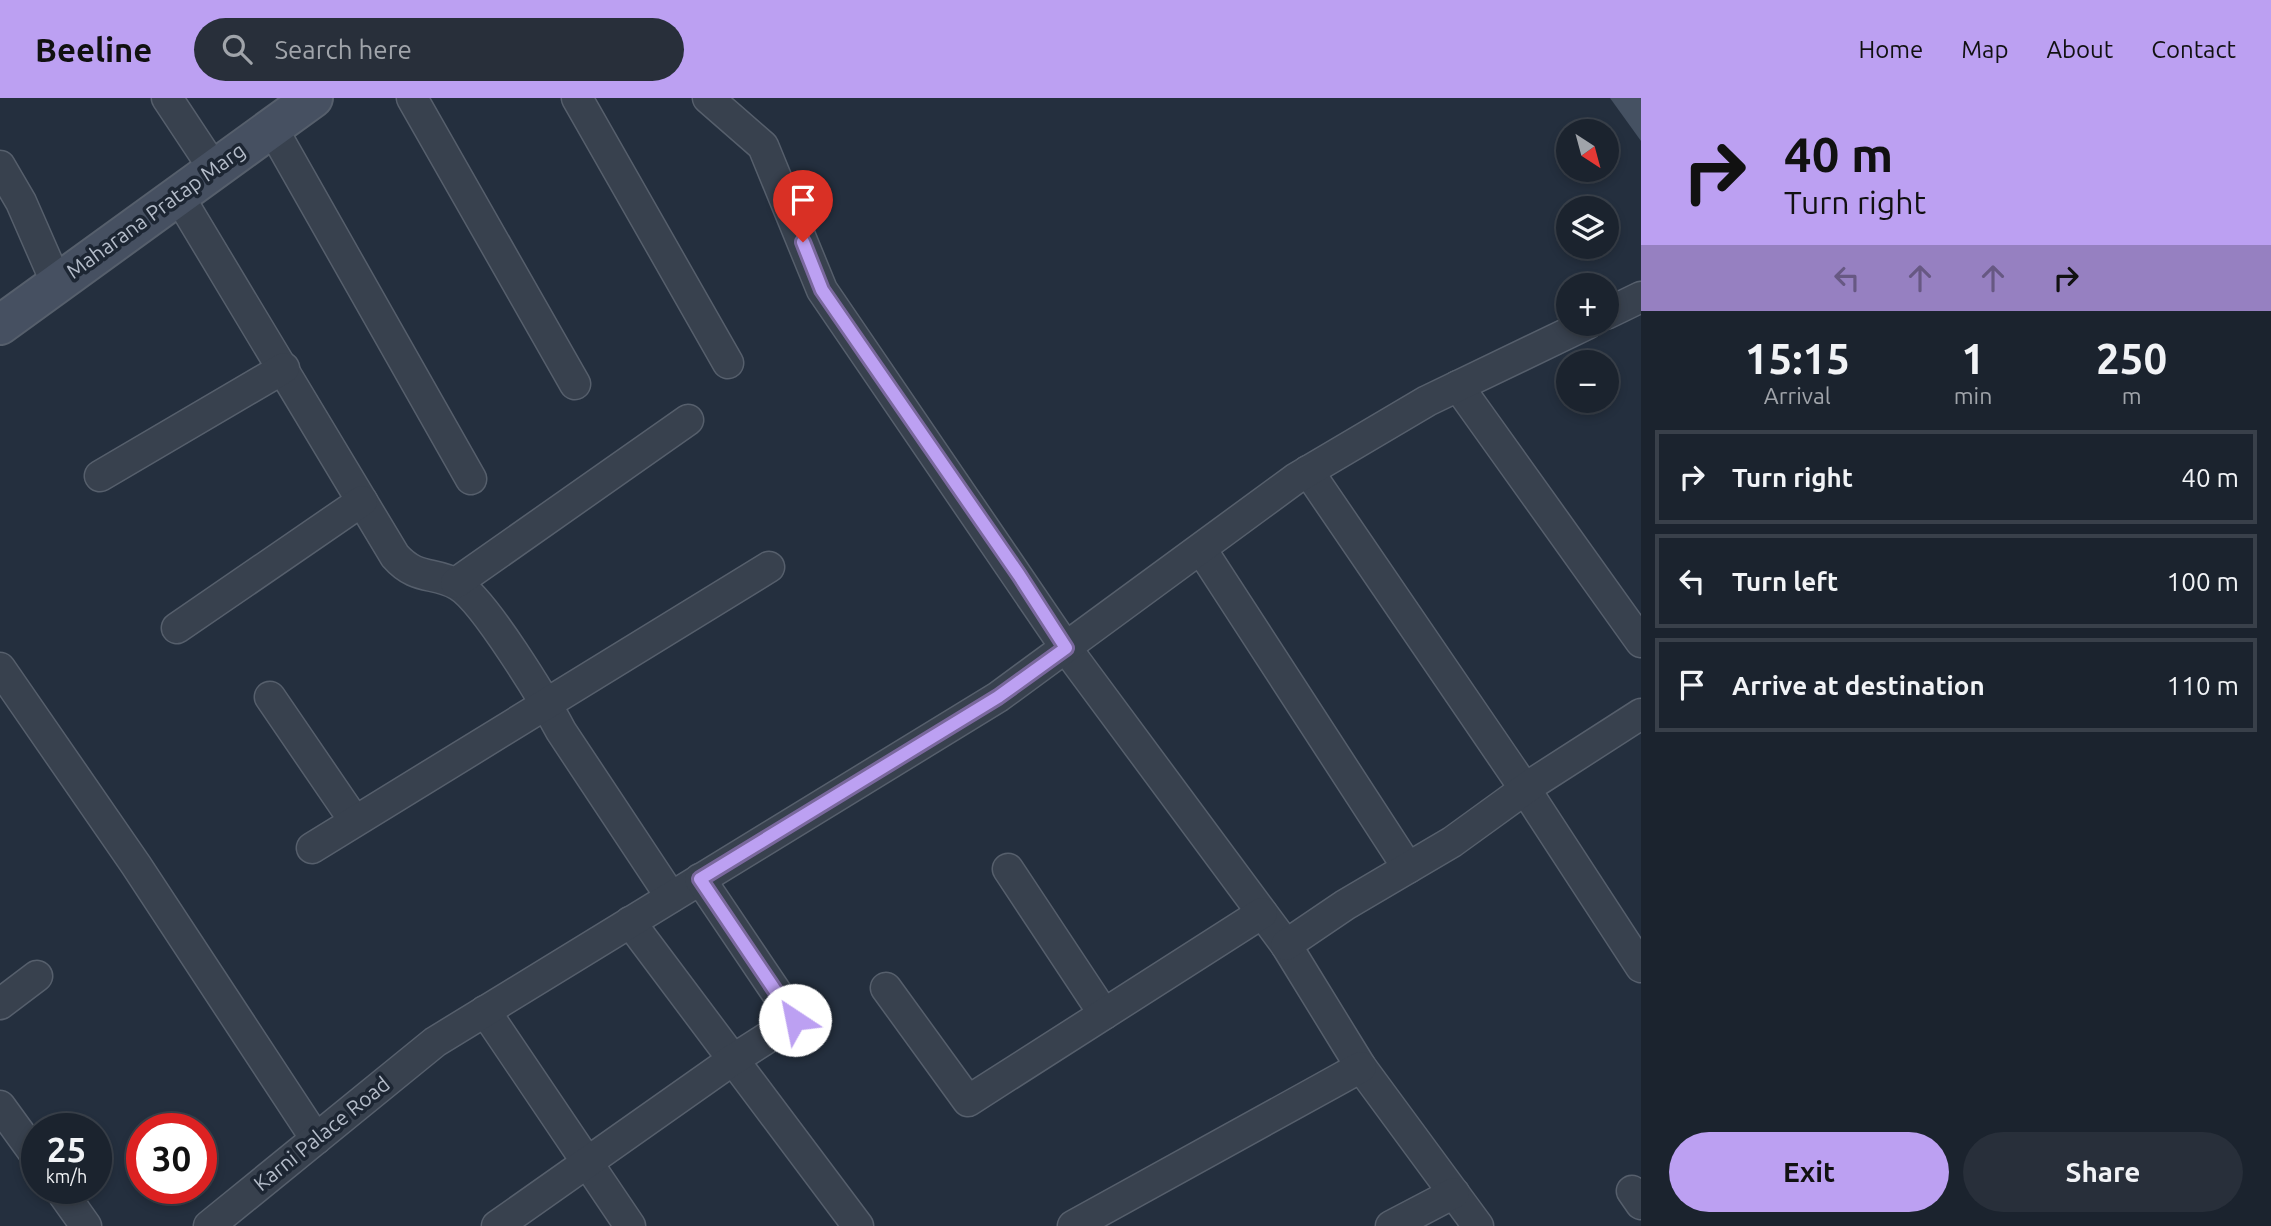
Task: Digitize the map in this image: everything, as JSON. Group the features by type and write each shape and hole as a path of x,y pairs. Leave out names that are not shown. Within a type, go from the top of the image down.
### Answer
{"street":[{"path":"167,98 214,169"},
{"name":"Maharana Pratap Marg","path":"0,325 313,98"},
{"path":"412,98 575,384"},
{"path":"578,98 727,363"},
{"path":"708,98 764,146 822,290 1019,575 1066,648 1286,945 1361,1067 1478,1226"},
{"path":"272,128 471,479"},
{"path":"0,166 21,202 56,282"},
{"path":"178,195 403,565 413,572 456,583 475,601 546,703 561,731 671,897"},
{"path":"1619,308 1641,298"},
{"name":"Karni Palace Road","path":"209,1226 435,1042 998,697 1308,471 1458,386 1562,336"},
{"path":"100,476 284,368"},
{"path":"1458,386 1641,642"},
{"path":"456,583 688,420"},
{"path":"1308,471 1525,789 1641,967"},
{"path":"177,628 362,501"},
{"path":"1201,549 1408,868"},
{"path":"312,848 769,567"},
{"path":"0,668 136,865 316,1139"},
{"path":"270,697 354,820"},
{"path":"1286,945 1452,842 1525,789 1641,714"},
{"path":"1008,869 1104,1014"},
{"path":"497,1226 731,1061 795,1020 700,879"},
{"path":"886,988 968,1101 1262,913"},
{"path":"630,922 731,1061 858,1226"},
{"path":"0,1004 37,976"},
{"path":"485,1012 631,1226"},
{"path":"1073,1226 1361,1067"},
{"path":"0,1106 21,1135"},
{"path":"1391,1226 1454,1193"},
{"path":"70,1204 86,1226"}],"building":[{"path":"1610,98 1641,98 1641,141"}],"route":[{"path":"795,1020 700,879 998,697 1066,648 1019,575 822,290 803,242"}]}
